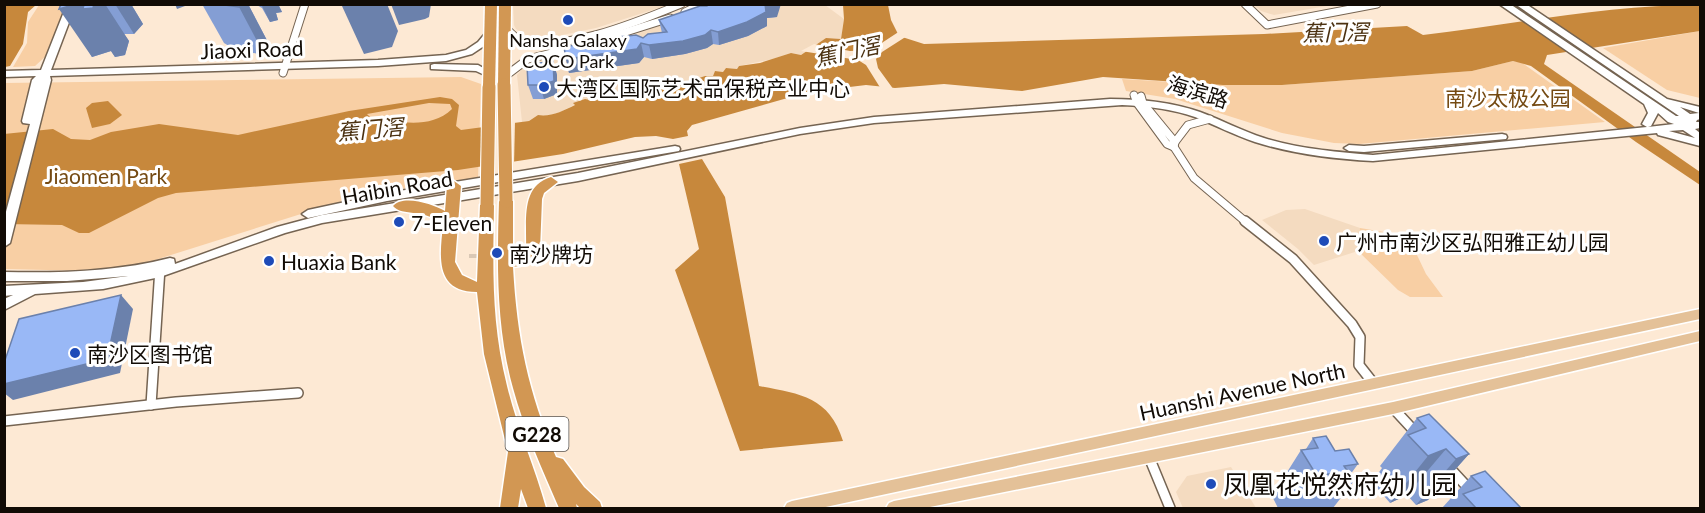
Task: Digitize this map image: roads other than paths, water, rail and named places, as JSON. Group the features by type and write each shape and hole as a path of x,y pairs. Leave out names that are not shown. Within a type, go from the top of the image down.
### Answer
{"highway":[{"path":"491,4 488,211 479,234 481,255 475,287 480,327 491,359"},
{"path":"505,4 505,207 511,253 533,250 535,200 538,190 551,182"},
{"path":"454,191 447,262 449,270 457,280 475,287"},
{"path":"400,206 429,208 446,218 451,225"},
{"name":"G228","path":"511,253 520,331 515,356 529,413 568,508"},
{"name":"G228","path":"481,255 491,359 516,452 537,508"},
{"path":"505,412 514,418 529,413"},
{"path":"541,442 577,493 593,508"},
{"path":"509,508 516,452"}],"main road":[{"name":"Huanshi Avenue North","path":"792,508 1701,314"},
{"path":"894,508 1392,408 1701,336"}],"street":[{"path":"4,213 43,78 72,4"},
{"path":"284,70 305,4"},
{"path":"505,27 511,36 524,41 550,44 617,27 681,4"},
{"path":"504,81 518,63 530,57 623,34 702,4"},
{"path":"1245,4 1267,25 1377,4"},
{"path":"1503,4 1615,79 1652,99 1687,122 1701,137"},
{"path":"1519,4 1627,77 1675,120"},
{"name":"Jiaoxi Road","path":"445,62 469,52 481,44 490,32"},
{"name":"Jiaoxi Road","path":"4,74 43,78 445,62 478,68 489,81"},
{"name":"Jiaoxi Road","path":"4,80 19,77"},
{"name":"海滨路","path":"454,191 867,113 1103,95 1183,104 1275,136 1347,148 1364,149 1609,131"},
{"path":"4,243 37,97"},
{"path":"1139,99 1167,144 1175,145"},
{"name":"海滨路","path":"1139,99 1210,119 1243,134 1279,145 1317,153 1373,158 1650,127 1687,122 1701,116"},
{"name":"Haibin Road","path":"4,291 79,288 136,280 277,223 387,197 551,182 800,131 874,120 1139,99"},
{"path":"1652,99 1701,110"},
{"path":"1652,99 1653,112 1650,127 1701,143"},
{"path":"1175,145 1185,127 1210,119"},
{"name":"海滨路","path":"1650,127 1675,120 1700,125"},
{"path":"1175,145 1194,178 1209,193 1293,260 1352,324 1360,337 1359,364 1374,384"},
{"name":"Haibin Road","path":"4,276 77,278 160,269 295,225 400,206 454,191"},
{"path":"151,405 160,269"},
{"path":"4,305 40,289"},
{"path":"4,421 151,405 298,393"},
{"path":"1392,408 1424,441"},
{"path":"1149,457 1170,508"},
{"path":"1440,458 1480,500"}],"water":[{"path":"4,5 36,5 28,12 23,44 10,66 5,67"},
{"name":"蕉门滘","path":"843,5 888,5 891,20 899,36 924,44 1264,34 1407,26 1423,35 1630,8 1700,5 1700,31 1547,55 1544,64 1700,172 1700,185 1531,66 1513,61 1472,71 1282,85 1223,85 1103,77 1022,91 944,84 895,88 866,85 784,99 692,125 687,131 688,136 673,139 656,136 635,137 563,154 458,170 176,193 158,198 89,233 79,233 62,225 5,224 4,134 53,129 71,139 90,140 111,132 159,124 238,135 349,111 440,97 452,99 459,105 456,126 461,130 529,121 538,115 561,111 585,99 633,92 637,88 654,89 678,80 690,81 713,76 715,71 723,72 726,68 737,69 739,66 760,63 791,53 801,55 826,38 841,39 844,19","holes":["429,103 450,104 452,109 443,116 424,122 372,119 367,114"]},
{"path":"108,101 122,115 110,124 92,128 86,108 92,103"},
{"path":"702,159 725,197 759,386 799,395 821,406 837,426 843,441 740,451 675,270 699,249 679,164"}],"tunnel":[{"path":"514,248 515,252"}],"place":[{"name":"Nansha Galaxy COCO Park","path":"568,20"},
{"name":"大湾区国际艺术品保税产业中心","path":"544,87"},
{"name":"7-Eleven","path":"399,222"},
{"name":"广州市南沙区弘阳雅正幼儿园","path":"1324,241"},
{"name":"南沙牌坊","path":"497,253"},
{"name":"Huaxia Bank","path":"269,261"},
{"name":"南沙区图书馆","path":"75,353"},
{"name":"凤凰花悦然府幼儿园","path":"1211,484"}],"park label":[{"name":"南沙太极公园","path":"1508,97"},
{"name":"Jiaomen Park","path":"106,175"}]}
